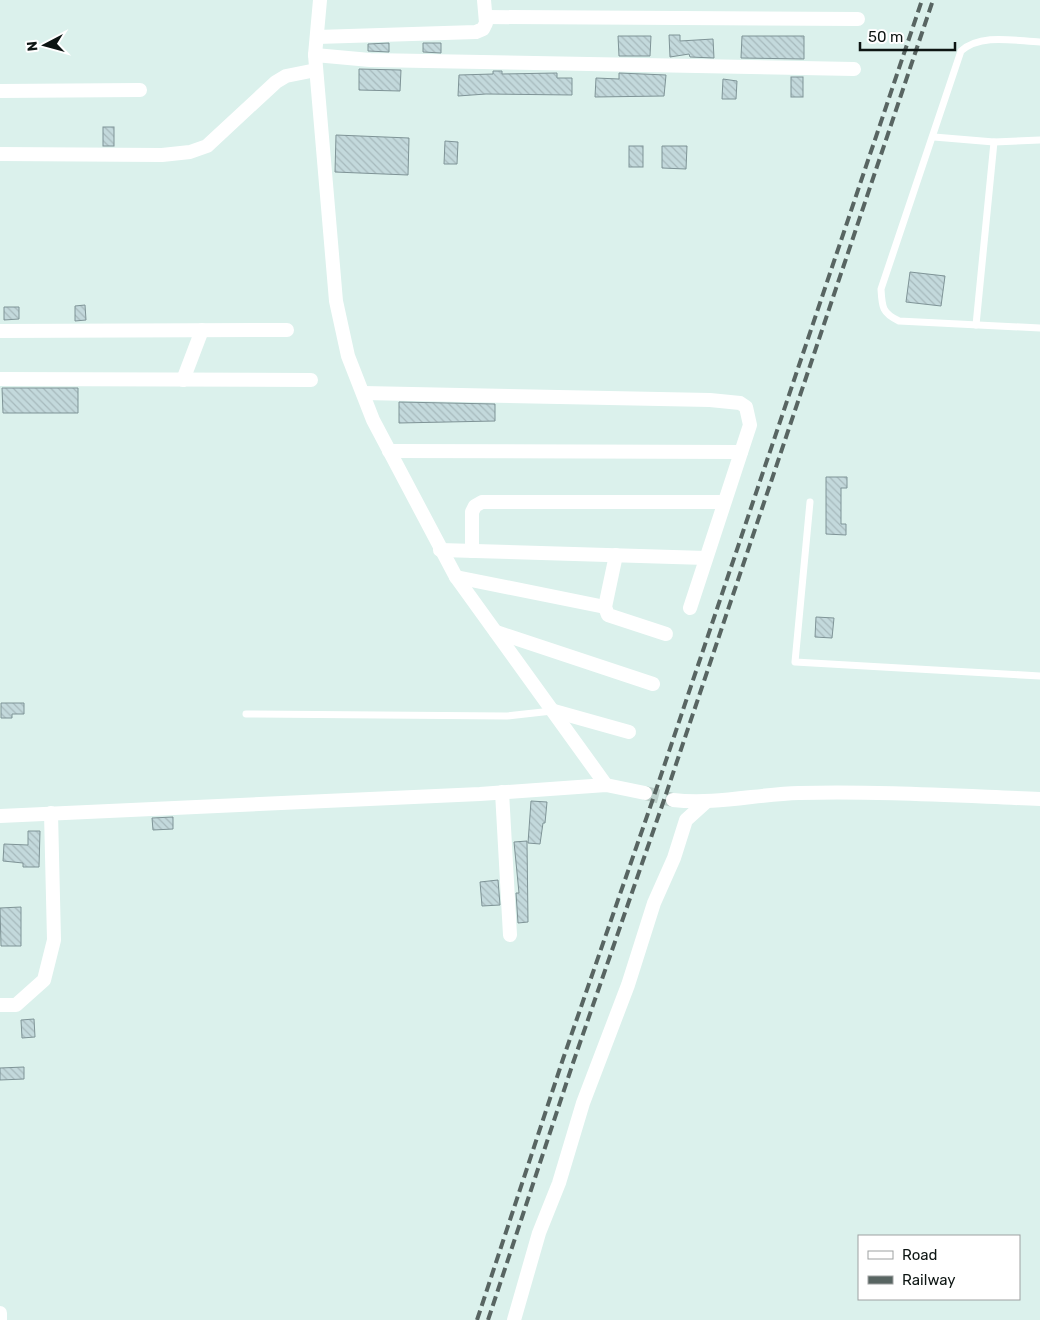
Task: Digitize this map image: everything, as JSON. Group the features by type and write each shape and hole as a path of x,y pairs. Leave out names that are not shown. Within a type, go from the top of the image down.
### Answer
{"street":[{"path":"320,0 312,71 336,301 348,356 389,451 456,577 606,785"},
{"path":"317,37 476,32 483,29 486,17 484,0"},
{"path":"486,17 858,19"},
{"path":"315,55 370,60 854,70"},
{"path":"0,154 162,155 190,152 207,146 276,82 286,76 312,71"},
{"path":"0,91 140,90"},
{"path":"182,380 202,330"},
{"path":"0,331 288,330"},
{"path":"0,379 311,380"},
{"path":"363,394 710,400 740,403 746,407 750,416 750,426 690,608"},
{"path":"389,451 741,452"},
{"path":"472,550 472,512 475,506 482,502 724,502"},
{"path":"440,550 706,558"},
{"path":"616,555 605,607 606,613 610,616 666,634"},
{"path":"456,577 605,607"},
{"path":"496,632 652,684"},
{"path":"554,711 629,732"},
{"path":"0,816 502,792 606,785 645,792"},
{"path":"502,792 510,935"},
{"path":"674,800 693,802 772,794 844,792 1040,799"},
{"path":"514,1320 539,1233 558,1183 583,1102 628,985 654,903 674,858 686,820 707,800"},
{"path":"0,1005 16,1005 44,980 54,940 51,814"},
{"path":"0,1313 0,1320"}],"lane":[{"path":"1040,42 987,40 969,43 961,51 934,138 881,289 882,304 887,316 899,321 1040,328"},
{"path":"934,138 994,142 1040,140"},
{"path":"976,324 994,142"},
{"path":"810,502 795,662 1040,676"},
{"path":"246,714 507,716 554,711"}],"building":[{"path":"669,35 680,35 680,41 713,39 714,58 690,57 689,54 670,57"},
{"path":"618,36 651,36 650,56 619,56"},
{"path":"742,36 804,36 804,59 741,58"},
{"path":"389,43 389,52 368,51 368,44"},
{"path":"423,43 441,43 441,53 423,52"},
{"path":"359,69 401,70 400,91 359,90"},
{"path":"493,71 502,71 502,74 557,73 557,78 572,78 572,95 486,94 458,96 459,75 493,74"},
{"path":"619,73 666,75 664,96 595,97 596,78 619,79"},
{"path":"791,77 803,77 803,97 791,97"},
{"path":"723,79 737,81 736,99 722,99"},
{"path":"103,127 114,127 114,146 103,146"},
{"path":"336,135 409,138 408,175 335,172"},
{"path":"445,141 458,142 457,164 444,164"},
{"path":"629,146 643,146 643,167 629,167"},
{"path":"662,146 687,146 686,169 662,168"},
{"path":"910,272 945,276 941,306 906,302"},
{"path":"85,305 86,320 75,321 75,306"},
{"path":"4,307 19,307 19,319 4,320"},
{"path":"2,388 78,388 78,413 3,413"},
{"path":"399,402 495,404 495,421 399,423"},
{"path":"826,477 847,477 847,488 841,488 841,524 846,524 846,535 826,534"},
{"path":"816,617 834,618 832,638 815,637"},
{"path":"1,703 24,703 24,714 12,714 12,718 1,718"},
{"path":"531,801 547,802 540,844 528,843"},
{"path":"173,817 173,829 153,830 152,818"},
{"path":"28,831 40,831 39,867 23,867 23,863 3,861 4,844 28,845"},
{"path":"527,841 528,922 518,923 516,893 519,893 514,842"},
{"path":"498,880 500,905 482,906 480,882"},
{"path":"21,907 21,946 1,946 0,908"},
{"path":"34,1019 35,1037 22,1038 21,1020"},
{"path":"24,1067 24,1079 0,1080 0,1068"}],"tunnel":[{"path":"645,793 673,800"}],"railway":[{"path":"477,1320 563,1059 654,796 922,0"},
{"path":"488,1320 573,1063 664,800 933,0"}]}
